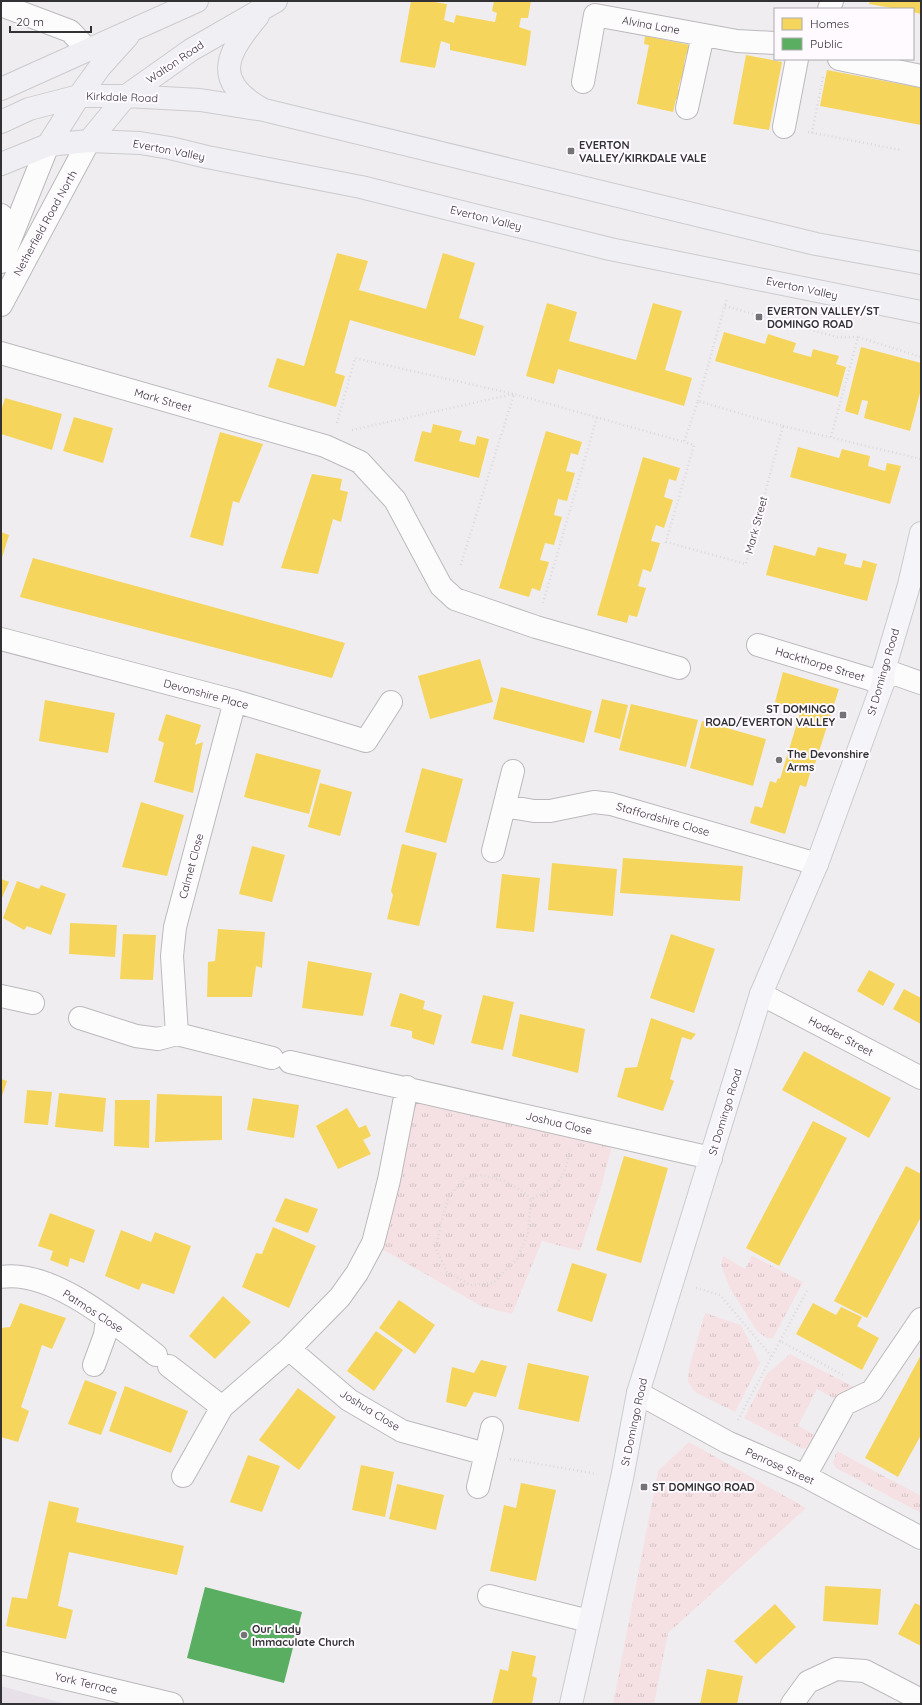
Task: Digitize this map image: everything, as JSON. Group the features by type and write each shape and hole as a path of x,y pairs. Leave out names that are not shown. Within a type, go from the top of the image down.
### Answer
{"highway":[{"path":"1,89 197,1"},
{"path":"271,4 240,38 229,61 230,72 234,85 242,96 264,110 809,242 921,263"},
{"name":"Walton Road","path":"89,141 126,96 191,50 271,4"},
{"path":"1,164 48,145 79,96 100,67 133,30"},
{"name":"Kirkdale Road","path":"1,122 29,109 79,96 126,96 200,100 264,110"},
{"name":"Everton Valley","path":"48,145 89,141 140,143 170,148 361,187 610,249 921,312"}],"main road":[{"name":"St Domingo Road","path":"571,1704 622,1478 638,1393 761,994 817,864 884,676 909,585 921,533"}],"street":[{"path":"1,5 70,31 88,50"},
{"name":"Alvina Lane","path":"583,82 595,15 737,41 774,43"},
{"path":"687,108 702,35"},
{"path":"784,127 797,60"},
{"path":"831,66 921,76"},
{"name":"Netherfield Road North","path":"1,305 89,141"},
{"name":"Netherfield Road North","path":"2,258 48,145"},
{"name":"Netherfield Road North","path":"1,215 4,226 2,258"},
{"name":"Mark Street","path":"1,353 329,440 360,462 395,500 441,586 455,599 536,627 679,668"},
{"name":"Devonshire Place","path":"1,639 235,701 366,741 391,702"},
{"name":"Hackthorpe Street","path":"758,645 884,676 921,683"},
{"name":"Calmet Close","path":"177,1034 173,963 175,927 235,701"},
{"path":"493,851 514,771"},
{"name":"Staffordshire Close","path":"505,806 534,811 550,811 594,802 611,804 817,864"},
{"name":"Hodder Street","path":"761,994 921,1078"},
{"path":"1,996 33,1003"},
{"path":"80,1018 136,1036 158,1039 177,1034"},
{"name":"Joshua Close","path":"177,1034 281,1060 407,1087 711,1158"},
{"path":"183,1476 222,1406 289,1350 340,1297 357,1273 372,1243 389,1180 407,1087"},
{"name":"Patmos Close","path":"1,1277 27,1277 44,1282 61,1290 107,1319 222,1406"},
{"path":"94,1365 105,1336 107,1319"},
{"path":"805,1476 845,1404 872,1391 921,1319"},
{"name":"Joshua Close","path":"289,1350 349,1400 402,1431 486,1454"},
{"name":"Penrose Street","path":"638,1393 727,1442 805,1476 921,1538"},
{"path":"478,1487 492,1428"},
{"path":"489,1596 589,1621"},
{"name":"York Terrace","path":"1,1663 136,1700 172,1704"},
{"path":"792,1704 808,1682 836,1669 865,1670 921,1700"}],"path":[{"path":"812,133 831,66"},
{"path":"784,127 902,150"},
{"path":"329,440 355,358 514,394 684,442 698,401 734,274"},
{"path":"725,306 837,337 858,338 921,357"},
{"path":"831,437 858,338"},
{"path":"329,440 514,394"},
{"path":"441,586 460,569 514,394"},
{"path":"698,401 783,426 921,459"},
{"path":"536,627 597,417"},
{"name":"Mark Street","path":"684,442 694,445 666,542 746,564 783,426"},
{"path":"531,1199 547,1192 562,1178 567,1165 575,1127"},
{"path":"482,1175 504,1181 524,1192 531,1199 528,1234 517,1259 493,1283 471,1285 447,1272 436,1249 441,1223 449,1196 466,1178 482,1175"},
{"path":"673,1280 720,1295 772,1357"},
{"path":"727,1442 808,1289"},
{"path":"780,1341 872,1391"},
{"path":"486,1454 622,1478"}],"shaded area":[{"path":"1,1686 66,1704 1,1704"}],"green space":[{"path":"409,1091 614,1139 600,1191 580,1251 542,1241 512,1314 481,1306 375,1245"},
{"path":"723,1256 745,1269 752,1256 803,1282 773,1338 767,1338 757,1331 730,1288 721,1265"},
{"path":"705,1313 741,1325 760,1363 735,1412 695,1392 688,1382 689,1368"},
{"path":"790,1354 856,1388 837,1395 835,1399 817,1389 798,1426 816,1435 809,1446 803,1449 744,1418 767,1374"},
{"path":"689,1442 806,1508 668,1633 654,1704 613,1704 658,1471"},
{"path":"837,1451 921,1496 921,1513 836,1468 833,1462"}],"building: Homes":[{"path":"411,1 428,1 447,4 444,20 454,23 456,15 495,22 497,13 492,11 494,1 531,1 528,18 521,18 519,27 531,31 526,66 450,50 450,44 441,41 435,68 400,62"},
{"path":"870,1 921,1 921,14 914,12 914,8 891,8 869,4"},
{"path":"645,36 695,46 693,56 686,54 684,65 692,67 689,79 681,78 678,89 687,91 685,101 676,99 673,112 637,104 649,45 644,44"},
{"path":"746,55 782,62 769,130 733,124"},
{"path":"827,70 921,88 921,125 820,106"},
{"path":"337,253 368,261 359,290 426,309 443,253 475,263 459,318 484,326 475,356 350,320 335,373 345,376 336,407 268,387 277,358 304,366"},
{"path":"547,303 577,312 569,341 636,360 653,303 682,311 665,370 692,378 684,406 558,369 554,384 526,376"},
{"path":"724,332 765,344 768,334 796,343 793,352 811,357 813,349 839,356 836,364 846,367 838,397 715,361"},
{"path":"861,347 921,363 921,389 910,431 864,418 868,401 862,400 858,415 845,411"},
{"path":"5,398 62,414 52,450 1,434 1,411"},
{"path":"74,417 113,428 103,463 63,451"},
{"path":"433,424 462,431 459,441 475,445 477,436 489,439 479,478 414,461 422,431 431,433"},
{"path":"546,431 582,442 578,455 571,453 566,471 575,473 567,501 558,499 554,515 562,517 554,545 545,543 540,560 549,562 540,591 532,588 529,597 499,588"},
{"path":"220,432 263,444 239,503 233,501 223,546 190,537"},
{"path":"798,447 839,458 842,449 870,456 868,466 885,471 887,463 901,466 890,504 790,477"},
{"path":"643,457 680,468 676,481 669,479 664,497 673,500 664,528 656,525 651,541 660,543 651,572 643,569 638,586 646,588 637,617 629,615 627,623 597,615"},
{"path":"312,474 342,479 340,490 348,492 341,522 333,519 318,574 281,568"},
{"path":"1,532 9,535 1,561"},
{"path":"774,545 815,556 818,547 847,554 844,564 861,568 863,560 877,564 867,601 766,575"},
{"path":"33,558 345,643 332,678 20,597"},
{"path":"480,659 493,702 430,719 418,676"},
{"path":"783,672 839,689 813,770 811,770 806,787 800,785 785,834 750,823 755,806 762,808 770,781 776,783 778,778 780,779 801,710 775,702"},
{"path":"501,687 592,711 584,743 493,719"},
{"path":"602,699 628,705 620,739 594,732"},
{"path":"45,700 115,713 108,753 39,741"},
{"path":"631,704 698,720 686,767 619,750"},
{"path":"166,714 201,725 195,745 203,742 193,793 154,782 164,743 158,740"},
{"path":"702,721 766,739 753,786 690,768"},
{"path":"256,753 321,770 309,814 244,797"},
{"path":"422,768 463,779 446,843 405,832"},
{"path":"320,783 352,792 340,836 308,827"},
{"path":"141,802 184,815 167,876 122,867"},
{"path":"402,844 437,853 419,926 387,919 393,895 391,891"},
{"path":"252,846 285,855 272,902 239,894"},
{"path":"623,858 743,866 740,901 620,893"},
{"path":"552,863 617,869 613,916 548,910"},
{"path":"502,874 540,878 534,932 496,928"},
{"path":"1,879 9,882 1,900"},
{"path":"17,881 39,889 41,885 66,894 51,935 27,926 24,930 3,918"},
{"path":"70,923 117,925 115,957 69,954"},
{"path":"218,929 265,932 262,968 256,966 252,997 207,997 208,962 215,961"},
{"path":"123,934 156,935 153,980 120,979"},
{"path":"671,934 715,949 694,1013 650,998"},
{"path":"308,961 372,973 363,1016 302,1008"},
{"path":"869,970 895,984 883,1006 857,991"},
{"path":"904,989 921,998 921,1024 893,1009"},
{"path":"400,993 425,1001 423,1009 442,1015 434,1045 412,1038 412,1031 390,1026"},
{"path":"483,995 514,1002 503,1050 471,1043"},
{"path":"520,1014 585,1029 578,1073 512,1056"},
{"path":"651,1018 696,1034 691,1040 682,1037 670,1079 674,1081 663,1111 617,1097 625,1068 637,1067"},
{"path":"804,1051 891,1098 869,1138 782,1090"},
{"path":"1,1079 7,1081 1,1099"},
{"path":"27,1090 52,1092 48,1125 24,1123"},
{"path":"59,1093 106,1098 103,1132 55,1127"},
{"path":"157,1094 222,1096 222,1140 155,1142"},
{"path":"253,1098 299,1105 294,1138 247,1130"},
{"path":"115,1100 150,1100 149,1148 114,1146"},
{"path":"347,1108 359,1128 366,1125 371,1136 363,1140 371,1154 338,1169 316,1126"},
{"path":"813,1121 847,1138 779,1266 746,1248"},
{"path":"624,1156 668,1168 641,1263 596,1250"},
{"path":"906,1166 921,1174 921,1217 867,1318 834,1301"},
{"path":"285,1198 318,1209 308,1233 275,1221"},
{"path":"50,1213 95,1230 84,1263 70,1258 68,1267 50,1260 53,1251 38,1246"},
{"path":"273,1227 316,1246 289,1308 242,1287 256,1253 262,1254"},
{"path":"121,1230 151,1242 155,1232 191,1246 174,1294 142,1283 139,1290 105,1276"},
{"path":"572,1263 607,1274 592,1322 557,1311"},
{"path":"223,1296 251,1322 215,1359 189,1336"},
{"path":"399,1300 435,1325 415,1354 379,1328"},
{"path":"20,1303 66,1318 52,1349 42,1345 21,1407 29,1411 18,1442 1,1437 1,1328 10,1327"},
{"path":"813,1303 836,1315 841,1307 862,1317 857,1326 879,1338 862,1370 796,1334"},
{"path":"376,1331 403,1350 374,1391 347,1371"},
{"path":"921,1355 921,1435 898,1477 865,1458"},
{"path":"481,1360 507,1366 496,1397 474,1392 466,1407 446,1402 452,1367 474,1373"},
{"path":"528,1363 589,1376 579,1422 518,1409"},
{"path":"85,1380 117,1392 101,1435 68,1424"},
{"path":"125,1386 188,1411 171,1453 109,1431"},
{"path":"298,1388 336,1417 299,1470 259,1440"},
{"path":"248,1455 280,1466 262,1512 230,1502"},
{"path":"361,1465 394,1472 385,1517 352,1510"},
{"path":"521,1483 556,1490 536,1581 490,1571 504,1505 516,1508"},
{"path":"397,1484 444,1495 436,1530 389,1519"},
{"path":"49,1501 79,1508 76,1522 184,1546 177,1575 69,1552 58,1606 73,1610 66,1639 6,1626 12,1597 27,1599"},
{"path":"825,1586 881,1589 878,1625 823,1621"},
{"path":"915,1603 921,1606 921,1646 898,1634"},
{"path":"775,1604 796,1627 756,1664 734,1641"},
{"path":"512,1651 536,1656 532,1676 537,1678 532,1704 492,1704 500,1669 508,1671"},
{"path":"707,1669 743,1676 737,1704 700,1704"}],"building: Public":[{"name":"Our Lady Immaculate Church","path":"205,1587 302,1612 284,1683 187,1658"}],"place":[{"name":"EVERTON VALLEY/KIRKDALE VALE","path":"571,151"},
{"name":"EVERTON VALLEY/ST DOMINGO ROAD","path":"759,317"},
{"name":"ST DOMINGO ROAD/EVERTON VALLEY","path":"843,715"},
{"name":"The Devonshire Arms","path":"779,760"},
{"name":"ST DOMINGO ROAD","path":"644,1487"},
{"name":"Our Lady Immaculate Church","path":"244,1635"}]}
